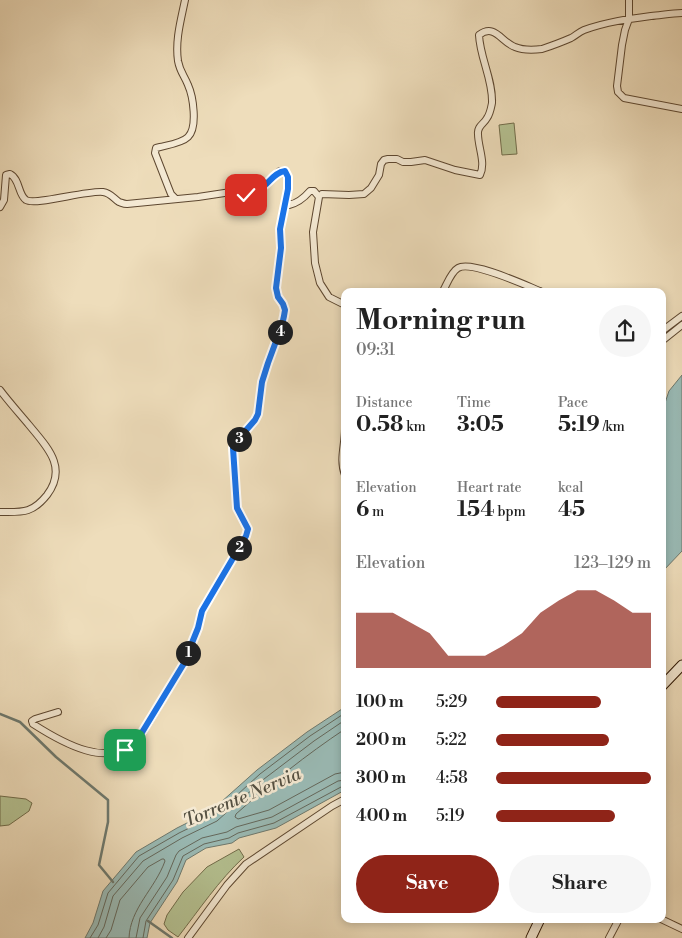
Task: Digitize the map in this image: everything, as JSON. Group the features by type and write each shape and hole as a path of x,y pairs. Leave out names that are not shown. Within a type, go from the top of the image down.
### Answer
{"main road":[{"path":"666,682 682,665"},
{"path":"531,938 538,923"}],"street":[{"path":"176,198 171,194 155,153 156,148 181,141 188,137 192,130 192,95 180,70 178,58 177,38 185,0"},
{"path":"629,0 629,19 622,45 617,86 618,92 624,98 682,109"},
{"path":"322,194 364,194 371,188 379,175 381,164 384,160 388,159 397,159 404,162 425,160 454,170 480,176 482,171 477,132 479,127 488,118 492,102 480,43 480,35 485,31 490,30 514,47 530,50 540,49 571,38 582,31 608,22 682,13"},
{"path":"0,207 4,200 6,175 10,174 14,176 24,198 28,201 103,192 111,195 119,202 127,204 231,192 246,195 264,186 280,171 285,171 288,177 288,189 280,229 281,248 276,288 278,297 285,310 284,316 262,382 258,414 234,444 233,448 237,508 248,529 246,536 202,611 198,628 183,665 133,746 115,753 92,753 82,750 33,724 32,721 35,719 58,712"},
{"path":"286,200 289,204 295,204 310,191 314,191 319,197 313,232 315,263 320,283 329,297 341,303"},
{"path":"445,288 455,270 460,266 468,266 508,278 533,288"},
{"path":"666,328 682,316"},
{"path":"666,338 682,325"},
{"path":"0,390 49,450 55,462 56,478 42,502 31,510 0,512"},
{"path":"189,938 227,885 246,864 341,801"},
{"path":"666,921 682,929"},
{"path":"608,938 617,923"}],"green space":[{"path":"514,123 517,154 502,155 499,125"},
{"path":"0,796 26,799 32,803 29,811 9,825 0,826"},
{"path":"239,849 244,857 218,885 178,937 168,930 164,924 167,915 183,892 207,867"}],"water":[{"path":"682,375 682,551 666,568 666,400 669,391"},
{"name":"Torrente Nervia","path":"341,710 341,792 276,828 239,838 232,843 206,848 186,860 177,882 150,923 147,938 85,938 93,923 103,891 136,852 211,811 257,770 307,732"}],"waterway":[{"path":"0,714 20,722 56,757 108,800 108,822 99,865 113,882"},
{"path":"148,921 172,938"}],"route":[{"path":"125,750 133,746 138,739 183,665 198,628 202,611 246,536 248,529 237,508 233,448 234,444 258,414 262,382 284,316 285,310 278,297 276,288 281,248 280,229 288,189 288,177 285,171 280,171 264,186 246,195"}]}
